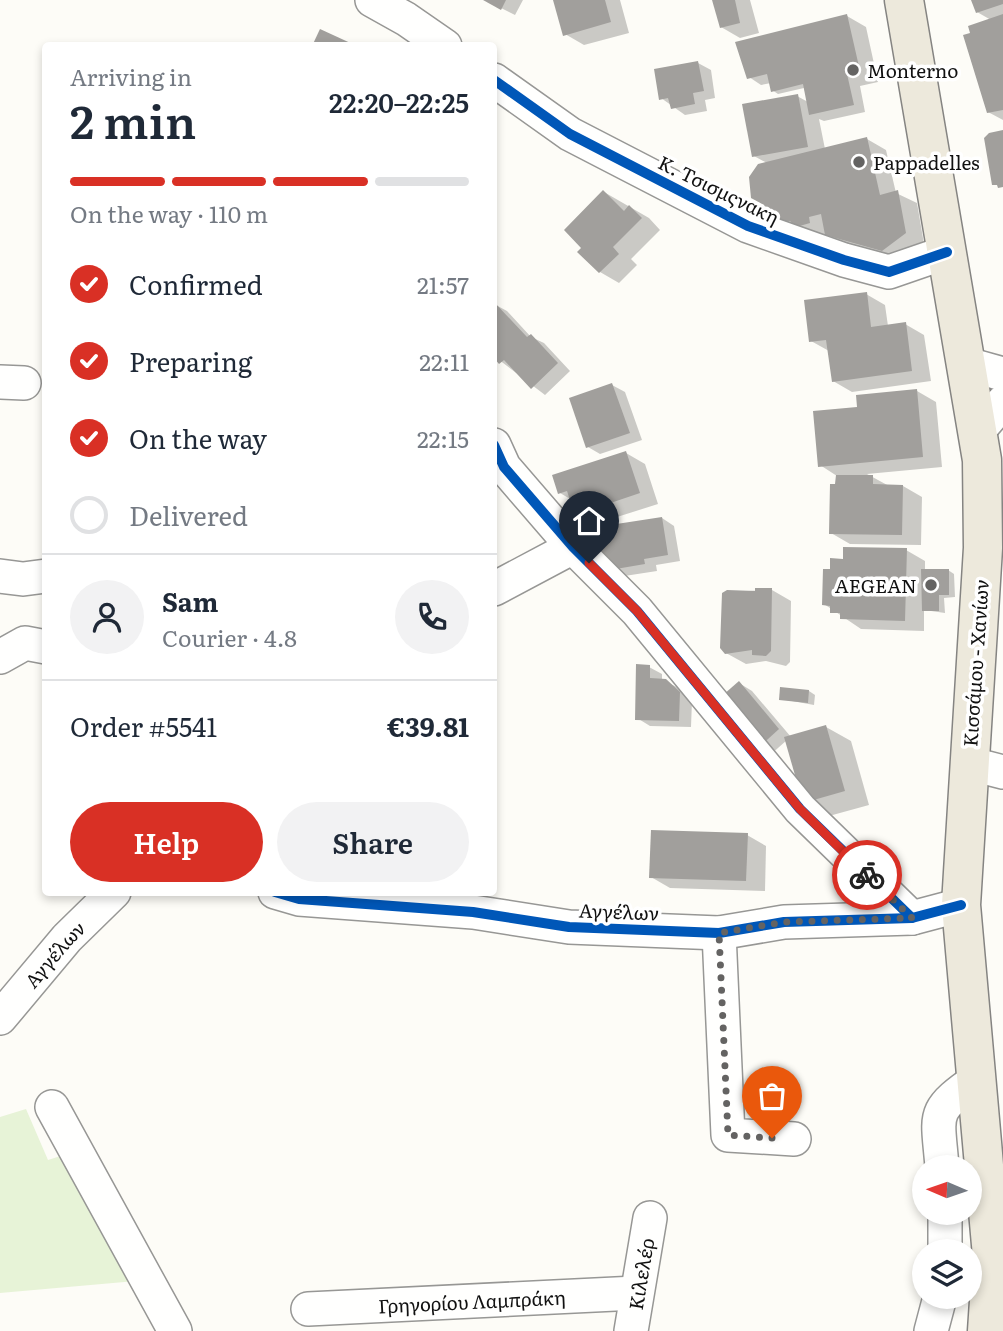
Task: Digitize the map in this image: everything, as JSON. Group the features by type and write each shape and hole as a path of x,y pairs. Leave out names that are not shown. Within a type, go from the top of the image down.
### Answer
{"main road":[{"name":"Κισσάμου - Χανίων","path":"904,0 947,252 985,369 991,416 984,529 986,768 961,905 976,1080 993,1170 992,1255 987,1331"}],"street":[{"path":"372,0 406,19 438,42"},
{"name":"Κ. Τσισμςνακη","path":"497,82 570,134 748,226 844,260 890,272 947,252"},
{"path":"497,452 504,467 573,547 637,611 800,809 912,918"},
{"path":"497,587 573,547"},
{"path":"0,576 23,579 42,577"},
{"path":"0,657 25,643 42,646"},
{"name":"Αγγέλων","path":"0,1018 67,939 110,896"},
{"name":"Αγγέλων","path":"288,896 473,912 569,927 719,933 784,922 912,918 961,905"},
{"path":"719,933 728,1135 794,1139"},
{"path":"941,1155 938,1118 945,1101 976,1080"},
{"path":"52,1107 175,1331"},
{"name":"Κιλελέρ","path":"631,1331 650,1218"},
{"name":"Γρηγορίου Λαμπράκη","path":"308,1309 636,1293"},
{"path":"931,1331 937,1309"}],"green space":[{"path":"26,1109 48,1160 76,1151 147,1280 0,1293 0,1117"}],"building":[{"path":"483,0 506,0 501,10"},
{"path":"553,0 605,0 611,22 563,36"},
{"path":"712,0 735,0 740,23 720,28"},
{"path":"971,0 1003,0 1003,4 976,13"},
{"path":"847,14 860,71 847,74 854,105 809,115 803,84 771,92 767,74 747,79 735,42"},
{"path":"1003,14 1003,110 987,113 963,35 970,33 968,26"},
{"path":"320,29 348,42 314,42"},
{"path":"698,61 704,91 693,93 695,104 671,109 668,98 659,100 654,69"},
{"path":"798,94 808,147 752,157 742,104"},
{"path":"1003,130 1003,187 998,188 997,185 992,185 984,138 989,133"},
{"path":"867,137 880,195 898,190 906,233 882,251 825,235 821,214 809,217 810,223 796,227 790,221 781,222 768,217 764,205 751,198 749,177 758,164"},
{"path":"603,190 624,211 629,205 642,218 613,247 619,254 599,273 577,252 581,248 564,230"},
{"path":"867,292 871,327 906,322 912,371 832,382 826,340 809,342 804,300"},
{"path":"497,305 527,337 531,334 558,363 531,389 504,360 499,364"},
{"path":"612,383 630,433 586,448 569,398"},
{"path":"917,389 923,457 818,467 813,411 857,407 856,395"},
{"path":"626,451 640,493 575,515 567,491 558,494 552,475"},
{"path":"836,475 873,475 873,484 903,485 902,535 829,534 830,484 835,484"},
{"path":"662,517 668,555 644,559 645,564 604,571 597,527"},
{"path":"843,547 907,548 905,621 840,619 840,613 830,613 830,606 822,605 823,569 830,569 830,558 843,559"},
{"path":"921,569 949,569 949,595 939,595 939,611 922,611"},
{"path":"755,588 772,588 771,651 766,656 752,655 752,650 725,654 720,648 722,593 727,590 755,591"},
{"path":"636,664 650,665 650,678 666,679 680,692 679,721 635,720"},
{"path":"739,681 779,729 756,750 715,702"},
{"path":"780,687 809,690 808,703 779,700"},
{"path":"826,725 845,791 803,803 784,737"},
{"path":"651,830 748,833 746,881 649,878"}],"cycle path":[{"path":"497,82 570,134 748,226 844,260 889,272 947,252"},
{"path":"497,452 504,467 573,547 637,611 800,809 912,918"},
{"path":"289,896 473,912 569,927 719,933 784,922 912,918 961,905"}],"way so far":[{"path":"772,1138 728,1135 719,933 784,922 912,918 867,875"}],"place":[{"name":"Monterno","path":"853,70"},
{"name":"Pappadelles","path":"859,162"},
{"name":"AEGEAN","path":"931,585"}],"route":[{"path":"589,563 637,611 800,809 867,875"}]}
